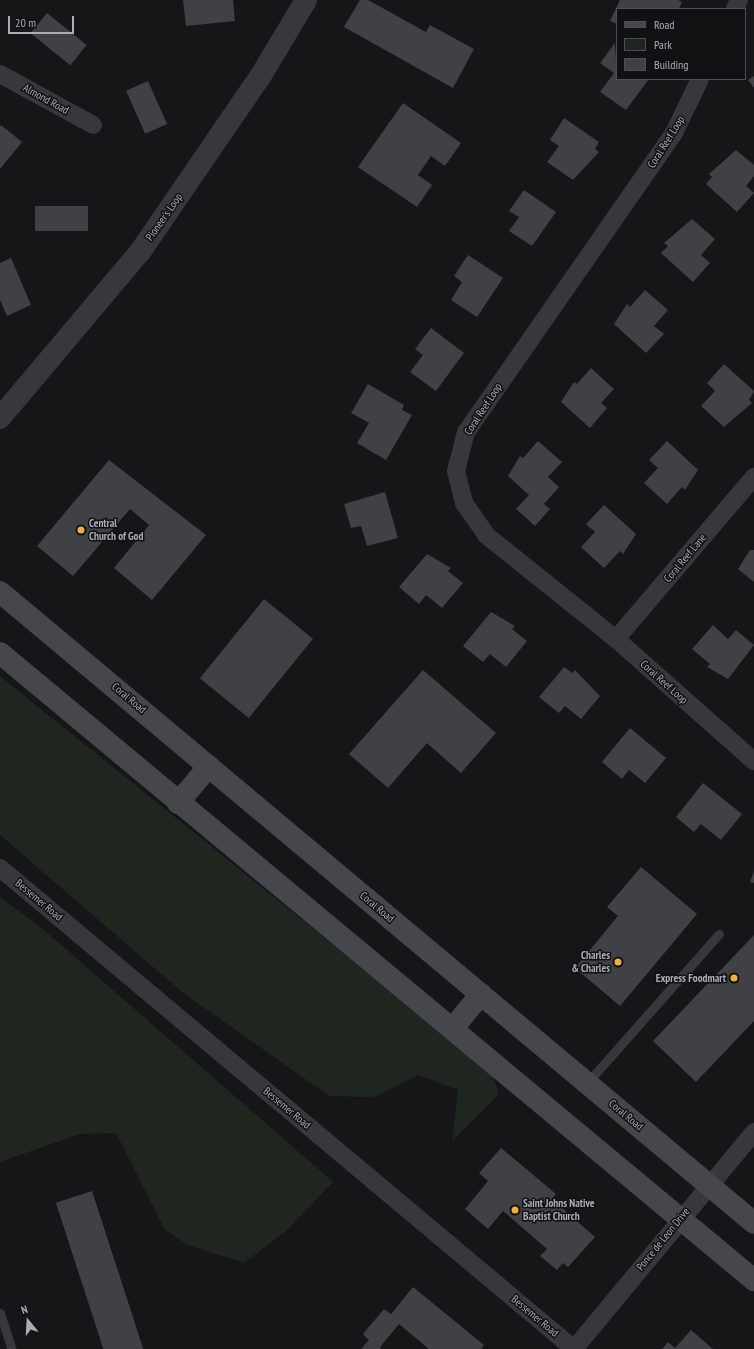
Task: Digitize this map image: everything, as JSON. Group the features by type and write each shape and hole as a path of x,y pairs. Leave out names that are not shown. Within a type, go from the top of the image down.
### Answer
{"main road":[{"name":"Coral Road","path":"0,592 754,1223"},
{"path":"0,653 178,803 681,1217 754,1280"},
{"path":"178,803 209,766"},
{"path":"453,1028 481,994"}],"street":[{"name":"Pioneer's Loop","path":"0,418 140,252 260,77 306,0"},
{"name":"Almond Road","path":"0,74 93,125"},
{"name":"Coral Reef Loop","path":"700,80 674,134 466,432 456,471 464,503 486,535 616,639 754,762"},
{"name":"Coral Reef Lane","path":"616,639 754,477"},
{"name":"Bessemer Road","path":"0,868 574,1349"},
{"name":"Ponce de Leon Drive","path":"574,1349 681,1217 754,1132"}],"lane":[{"path":"587,1083 719,934"},
{"path":"0,1313 12,1349"}],"green space":[{"path":"0,676 492,1073 499,1094 452,1141 458,1090 418,1075 374,1097 329,1096 182,992 0,835"},
{"path":"0,897 43,929 333,1182 285,1232 244,1263 188,1245 165,1230 116,1133 80,1134 0,1162"}],"building":[{"path":"183,0 233,0 235,21 186,26"},
{"path":"360,0 368,0 426,32 430,25 474,49 453,88 344,27"},
{"path":"620,0 678,0 682,2 679,8 616,8"},
{"path":"616,8 616,24 610,21"},
{"path":"47,13 87,45 70,65 31,33"},
{"path":"615,43 616,80 648,80 626,110 600,92 614,73 600,63"},
{"path":"754,76 754,88 748,80"},
{"path":"148,81 167,124 145,134 126,91"},
{"path":"403,103 461,143 445,166 431,156 418,175 432,185 417,207 358,167"},
{"path":"564,118 599,142 595,149 599,152 573,180 547,162 559,146 550,140"},
{"path":"1,125 22,142 0,169 0,127"},
{"path":"736,150 754,165 754,176 746,186 754,193 737,212 706,184 712,177 709,174"},
{"path":"524,190 556,212 532,246 509,231 519,217 509,211"},
{"path":"35,206 88,206 88,231 35,231"},
{"path":"692,219 715,239 701,255 710,263 693,282 661,253 668,246 664,243"},
{"path":"468,255 503,278 477,317 451,300 462,282 454,276"},
{"path":"11,258 31,305 7,316 0,300 0,263"},
{"path":"645,290 668,310 654,326 664,334 646,353 614,324 627,304 630,307"},
{"path":"431,328 464,353 436,391 410,372 423,355 415,349"},
{"path":"724,364 754,391 749,400 752,403 724,427 701,406 715,391 707,383"},
{"path":"591,368 614,389 601,403 607,408 590,428 561,402 574,382 577,384"},
{"path":"368,384 404,405 402,410 412,415 386,460 357,443 369,423 351,413"},
{"path":"538,441 562,462 548,477 559,487 544,504 550,509 535,526 516,509 529,495 508,476 520,456 523,458"},
{"path":"667,441 698,470 685,490 682,487 667,504 644,483 658,468 649,460"},
{"name":"Central Church of God","path":"109,460 206,535 152,600 114,568 149,525 130,509 73,576 37,546"},
{"path":"385,492 398,538 367,546 361,526 351,528 344,504"},
{"path":"604,505 636,534 623,554 620,551 604,568 581,547 595,532 586,524"},
{"path":"750,550 754,550 754,582 738,569"},
{"path":"427,554 451,568 448,571 463,583 442,608 426,595 419,604 399,587"},
{"path":"264,599 313,639 249,718 200,678"},
{"path":"491,612 515,626 512,629 527,641 506,667 490,654 483,662 463,646"},
{"path":"713,625 728,639 736,630 754,645 728,679 707,667 710,664 692,649"},
{"path":"564,667 572,673 575,670 600,696 581,719 565,706 559,713 539,697"},
{"path":"423,670 496,733 461,773 427,743 388,788 349,754"},
{"path":"630,728 666,758 645,783 629,770 622,779 602,762"},
{"path":"703,783 742,814 721,840 701,824 694,832 676,817"},
{"path":"641,867 697,914 620,1006 575,968 618,916 607,907"},
{"path":"754,871 754,883 750,882"},
{"name":"Express Foodmart","path":"754,935 754,1021 696,1082 653,1041"},
{"name":"Saint Johns Native Baptist Church","path":"501,1148 556,1194 552,1199 595,1237 568,1267 563,1263 557,1270 540,1256 547,1249 503,1211 488,1229 465,1209 488,1181 479,1173"},
{"path":"92,1191 143,1349 103,1349 56,1203"},
{"path":"413,1287 484,1345 481,1349 429,1349 399,1324 380,1347 382,1349 361,1349 369,1340 363,1334 384,1309 391,1314"},
{"path":"691,1330 713,1349 662,1349 668,1342 675,1348"}],"place":[{"name":"Central Church of God","path":"81,530"},
{"name":"Charles & Charles","path":"618,962"},
{"name":"Express Foodmart","path":"734,978"},
{"name":"Saint Johns Native Baptist Church","path":"515,1210"}]}
